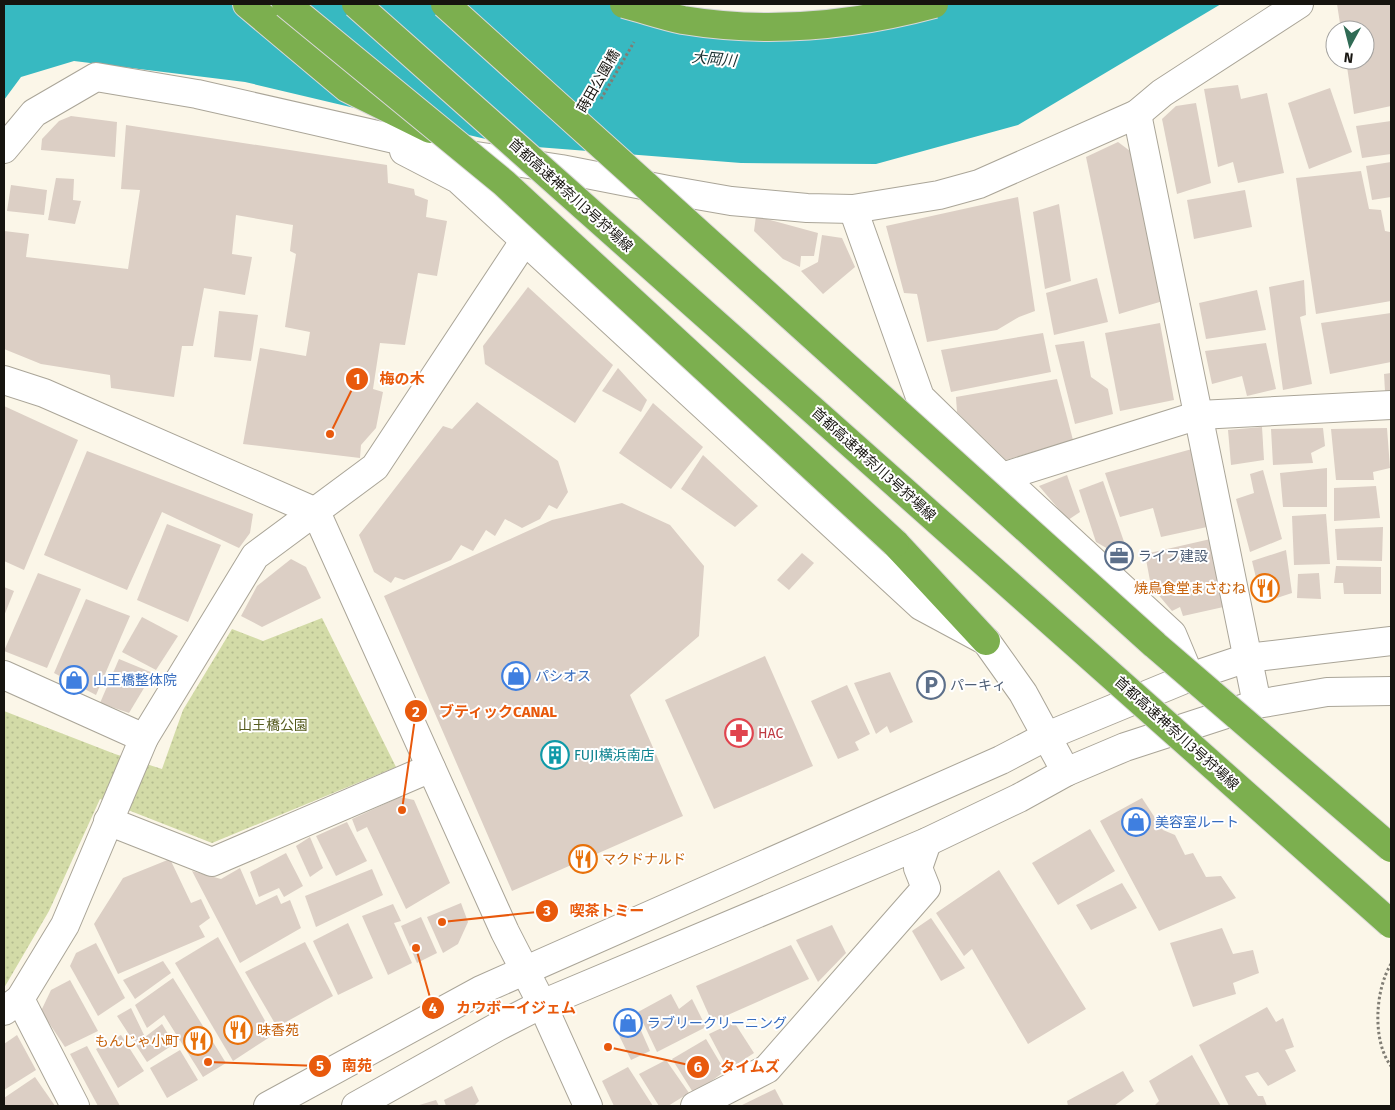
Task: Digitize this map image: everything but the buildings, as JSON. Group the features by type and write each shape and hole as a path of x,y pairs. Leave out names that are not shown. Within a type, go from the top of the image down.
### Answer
{"highway":[{"path":"247,4 347,88 449,138"},
{"path":"286,4 504,183 895,543 986,641"},
{"name":"首都高速神奈川3号狩場線","path":"356,4 1391,924"},
{"path":"445,4 1155,645 1391,848"},
{"path":"624,4 682,20 756,27 825,26 894,15 934,4"}],"street":[{"path":"4,149 34,113 96,77 197,94 456,153 732,201 807,208 853,209 939,195 979,184 1137,114 1162,93 1299,4"},
{"path":"1137,114 1257,704"},
{"path":"366,132 458,178 921,606 986,641 1023,693 1066,772"},
{"path":"853,209 920,397 1002,477 1172,634 1190,677"},
{"path":"75,1106 12,1005 65,925 144,738 255,556 375,467 525,240"},
{"path":"4,380 44,393 316,512 505,932 542,1004 588,1106"},
{"path":"1002,477 1199,415 1391,405"},
{"path":"268,1106 481,990 1001,760 1047,736 1190,677 1247,658 1391,641"},
{"path":"4,675 144,738"},
{"path":"356,1106 542,1004 927,842 1019,798 1066,772 1125,747 1257,704 1327,692 1391,691"},
{"path":"108,822 212,862 431,768"},
{"path":"694,1106 767,1069 926,888 918,868 927,842"}],"path":[{"name":"蒔田公園橋","path":"599,103 637,37"},
{"path":"1391,964 1386,972 1378,1004 1379,1037 1391,1066"}],"green space":[{"name":"山王橋公園","path":"322,618 396,767 212,843 100,799 49,911 4,988 4,711 115,754 162,769 183,710 232,629 263,641"}],"water":[{"name":"大岡川","path":"4,4 612,4 777,31 904,4 1221,4 1018,125 876,164 741,163 511,145 245,82 74,61 21,77 4,100"}],"place":[{"name":"梅の木","path":"330,434"},
{"name":"ライフ建設","path":"1119,556"},
{"name":"焼鳥食堂まさむね","path":"1265,588"},
{"name":"パシオス","path":"516,676"},
{"name":"山王橋整体院","path":"74,680"},
{"name":"パーキィ","path":"931,685"},
{"name":"HAC","path":"739,733"},
{"name":"FUJI横浜南店","path":"555,755"},
{"name":"ブティックCANAL","path":"402,810"},
{"name":"美容室ルート","path":"1136,822"},
{"name":"マクドナルド","path":"583,859"},
{"name":"喫茶トミー","path":"442,922"},
{"name":"カウボーイジェム","path":"416,948"},
{"name":"ラブリークリーニング","path":"628,1023"},
{"name":"味香苑","path":"238,1030"},
{"name":"もんじゃ小町","path":"198,1041"},
{"name":"タイムズ","path":"608,1047"},
{"name":"南苑","path":"208,1062"}]}
